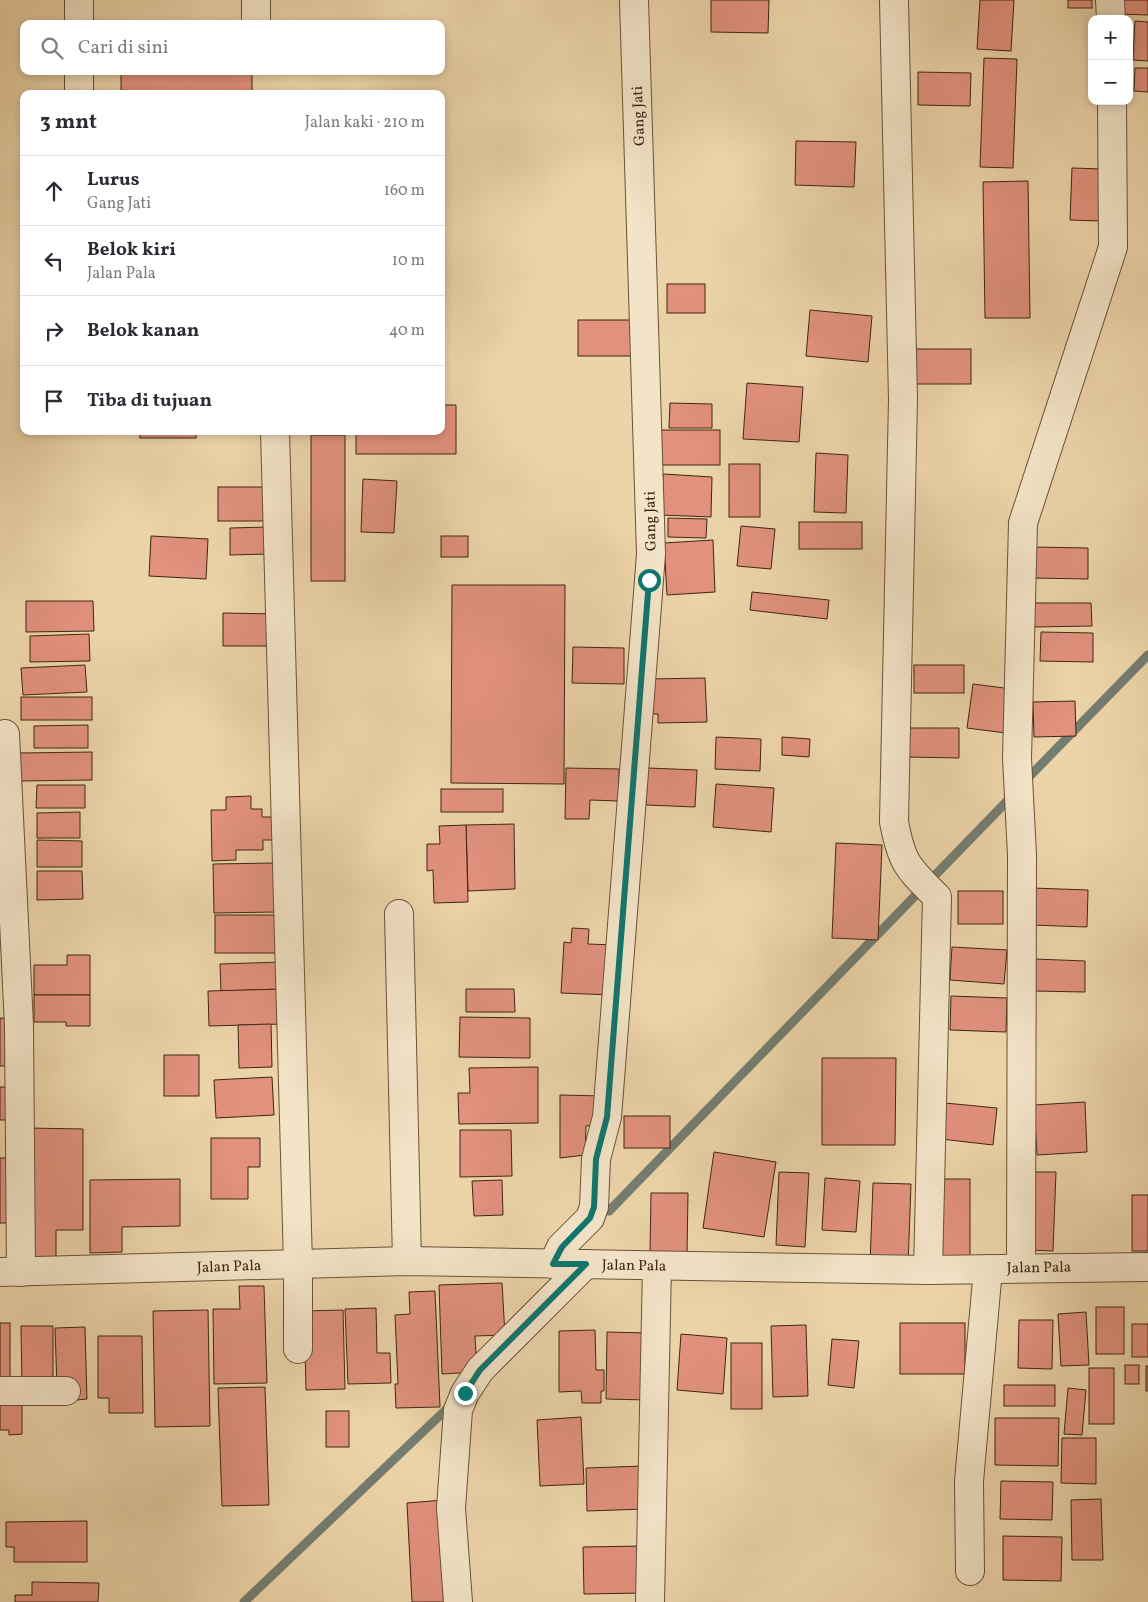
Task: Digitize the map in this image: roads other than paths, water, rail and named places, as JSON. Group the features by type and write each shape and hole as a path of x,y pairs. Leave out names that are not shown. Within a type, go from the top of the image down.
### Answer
{"street":[{"path":"79,0 79,20"},
{"path":"256,0 256,20"},
{"name":"Gang Jati","path":"553,1264 562,1247 590,1218 594,1207 596,1159 607,1117 649,580 651,544 634,0"},
{"path":"894,0 903,399 894,822 899,848 908,868 937,897 928,1270"},
{"path":"1110,0 1111,15"},
{"path":"79,75 80,90"},
{"path":"1021,1268 1022,855 1017,758 1023,523 1113,247 1112,105"},
{"path":"275,435 298,1264 298,1349"},
{"path":"5,734 19,1026 10,1272"},
{"path":"399,914 408,1261"},
{"name":"Jalan Pala","path":"10,1272 408,1261 928,1270 1148,1267"},
{"path":"458,1602 451,1508 458,1410 465,1393 480,1370 586,1264"},
{"path":"650,1602 657,1266"},
{"path":"970,1571 969,1481 988,1269"},
{"path":"0,1391 66,1391"}],"waterway":[{"path":"1023,783 1148,655"},
{"path":"609,1211 1013,795"},
{"path":"244,1602 452,1404"}]}
